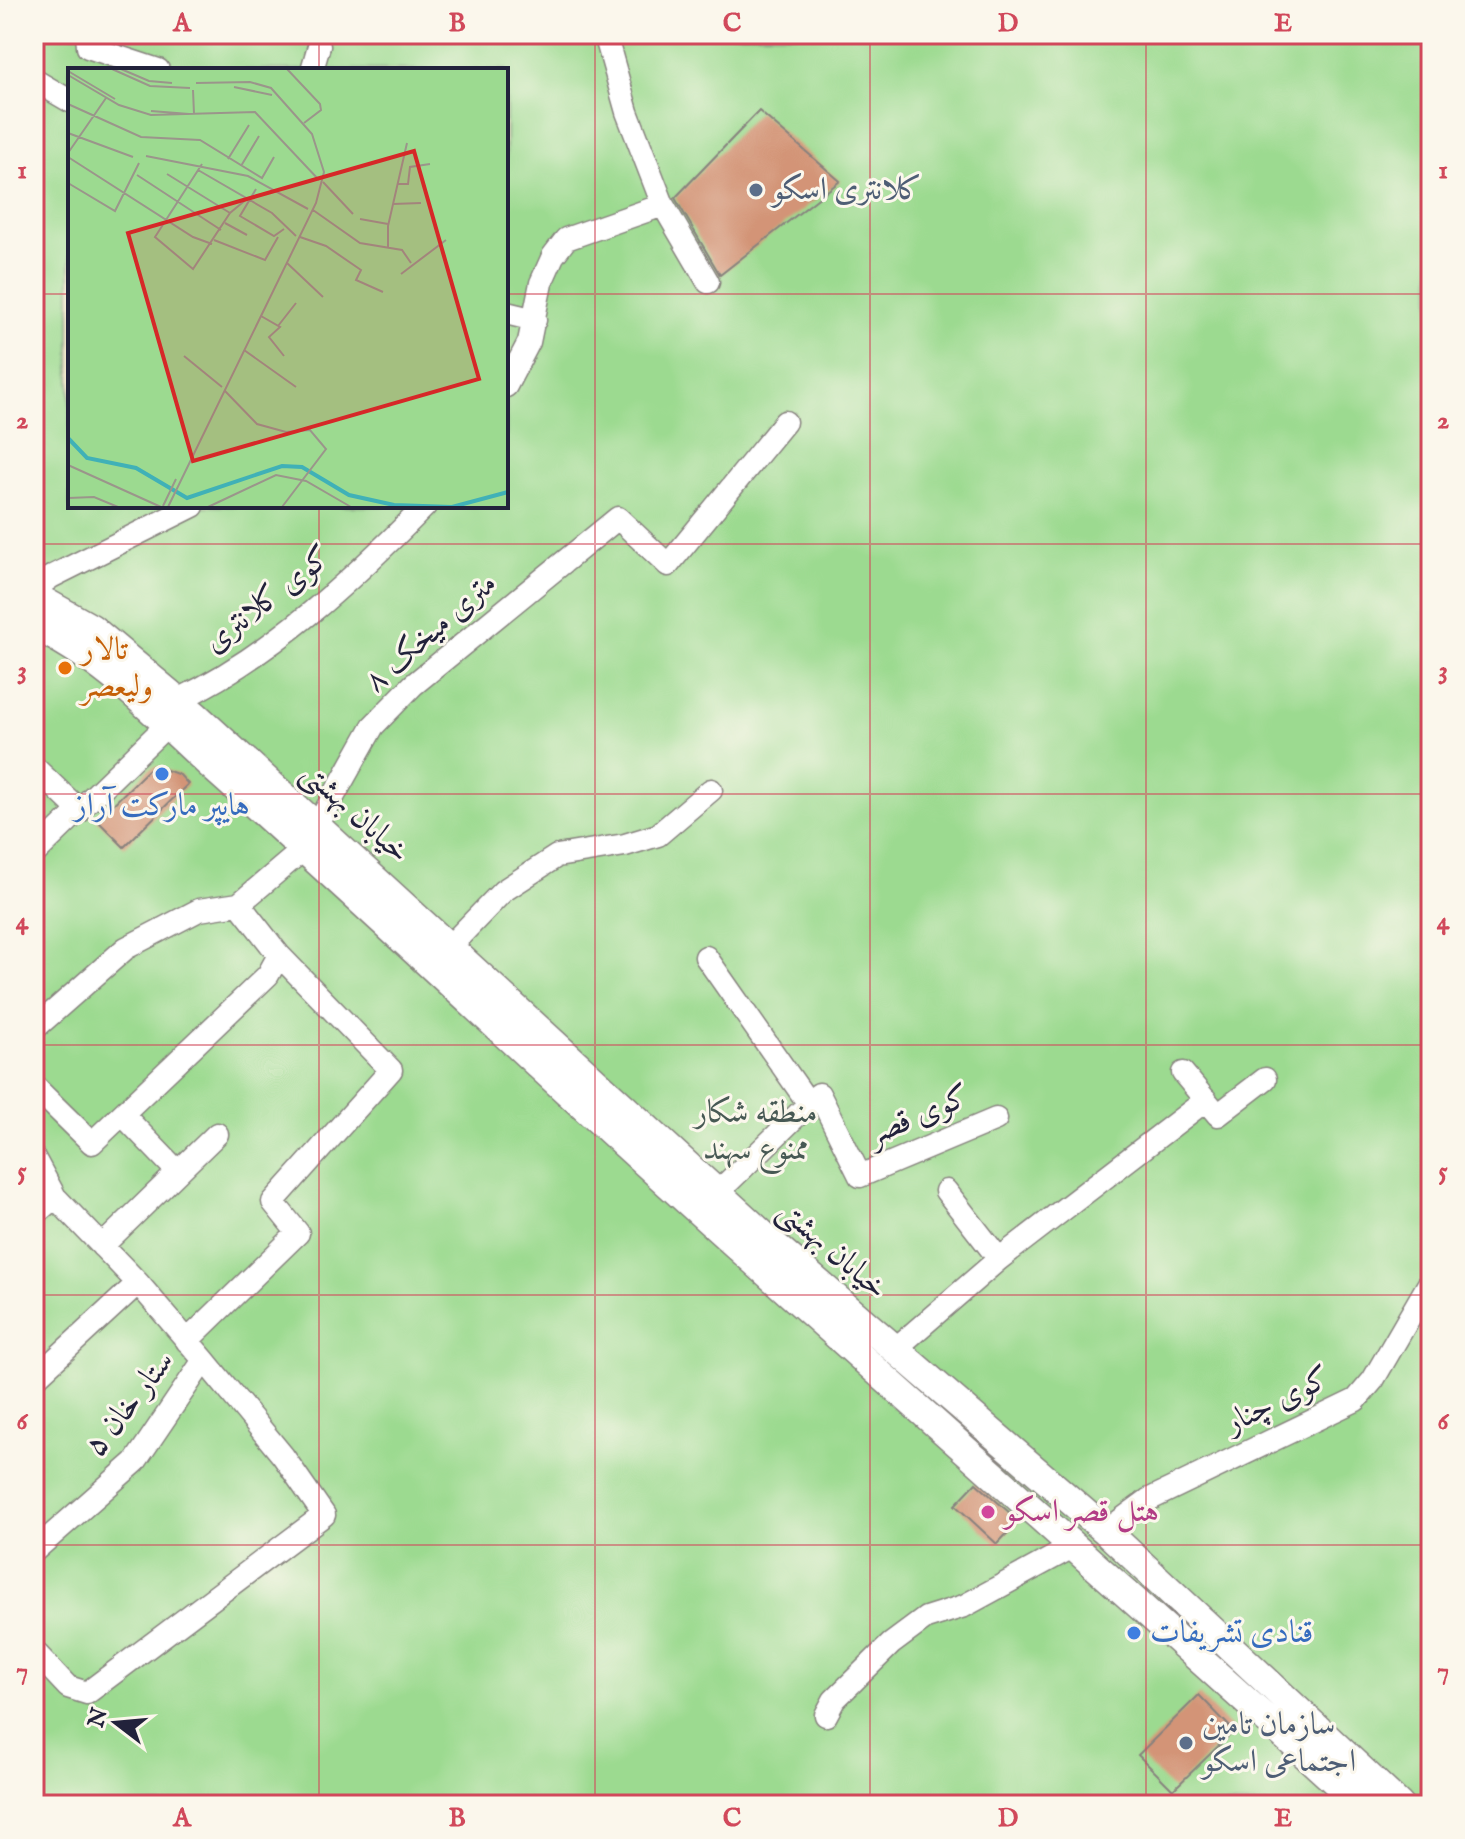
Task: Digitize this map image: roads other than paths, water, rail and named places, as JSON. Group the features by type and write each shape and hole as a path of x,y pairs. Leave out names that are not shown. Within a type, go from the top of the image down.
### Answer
{"main road":[{"name":"خیابان بهشتی","path":"34,596 91,628 175,715 311,836 700,1212 1076,1545 1361,1805"},
{"name":"خیابان بهشتی","path":"34,626 60,637 175,715"},
{"name":"خیابان بهشتی","path":"311,836 450,946 717,1193 894,1350 1106,1531 1399,1805"}],"street":[{"path":"87,34 88,47 152,68"},
{"path":"605,34 627,112 663,205 708,282"},
{"path":"313,68 319,46"},
{"path":"34,80 68,100"},
{"path":"508,382 529,342 541,283 553,256 566,239 663,205"},
{"path":"508,313 535,320"},
{"name":"۸ متری میخک","path":"311,836 373,726 413,685 618,518 668,565 785,422"},
{"path":"34,589 51,577 189,508"},
{"name":"کوی کلانتری","path":"34,854 175,715 213,683 308,616 423,508"},
{"path":"34,767 80,811"},
{"path":"450,946 503,891 557,856 625,845 658,835 711,790"},
{"path":"34,1029 126,948 199,910 239,904 311,836"},
{"path":"187,1341 298,1233 273,1202 391,1070 279,955 239,904"},
{"path":"34,1086 92,1143 268,975 279,955"},
{"path":"706,957 809,1104 717,1193"},
{"path":"1183,1073 1218,1115 1265,1079"},
{"name":"کوی قصر","path":"809,1104 819,1094 860,1176 996,1119"},
{"path":"894,1350 999,1259 1206,1100"},
{"path":"123,1115 178,1172"},
{"path":"102,1246 217,1134"},
{"path":"34,1158 55,1197 138,1283 204,1360 283,1456 324,1515 87,1693 68,1687 34,1651"},
{"path":"946,1191 999,1259"},
{"path":"34,1215 55,1197"},
{"name":"کوی چنار","path":"1106,1531 1148,1500 1356,1400 1373,1380 1431,1280"},
{"path":"34,1379 138,1283"},
{"name":"ستار خان ۵","path":"34,1551 135,1462 204,1360"},
{"path":"826,1715 834,1700 891,1644 926,1618 964,1606 1076,1545"}],"place":[{"name":"کلانتری اسکو","path":"756,190"},
{"name":"تالار ولیعصر","path":"65,668"},
{"name":"هایپر مارکت آراز","path":"162,774"},
{"name":"هتل قصر اسکو","path":"988,1512"},
{"name":"قنادی تشریفات","path":"1134,1633"},
{"name":"سازمان تامین اجتماعی اسکو","path":"1186,1743"}],"park label":[{"name":"منطقه شکار ممنوع سهند","path":"756,1132"}]}
